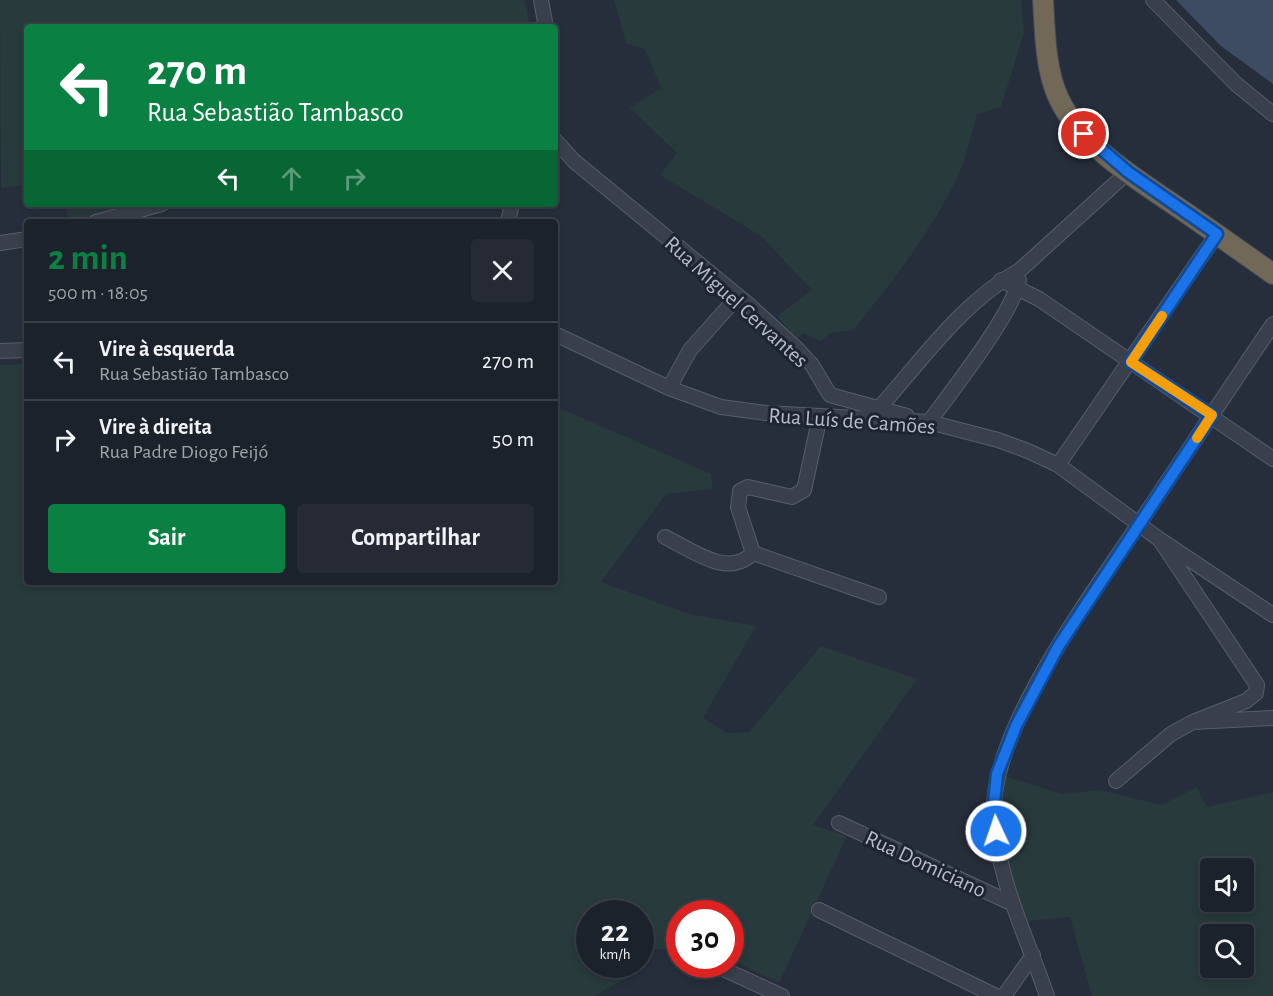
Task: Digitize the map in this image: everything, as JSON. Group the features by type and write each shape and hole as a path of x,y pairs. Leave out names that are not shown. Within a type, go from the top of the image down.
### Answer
{"highway":[{"path":"1043,0 1052,75 1058,97 1068,116 1084,134 1128,172 1273,274"}],"street":[{"path":"541,0 545,24"},
{"path":"1153,0 1236,84 1273,114"},
{"name":"Rua Miguel Cervantes","path":"558,146 738,296 797,349 812,365 830,395 929,422"},
{"path":"880,407 946,332 1001,280 1020,270 1128,172"},
{"path":"107,219 151,207"},
{"path":"1058,465 1217,234"},
{"path":"0,243 24,239"},
{"path":"929,422 1000,320 1018,288 1020,270"},
{"path":"1001,280 1039,299 1212,415 1273,459"},
{"path":"669,388 690,350 738,296"},
{"path":"1047,996 1002,868 993,813 997,774 1016,726 1058,647 1273,324"},
{"name":"Rua Luís de Camões","path":"558,335 706,403 740,411 929,422 998,440 1058,465 1159,539"},
{"path":"0,351 24,350"},
{"path":"753,552 738,507 740,491 748,487 792,497 804,490 820,416"},
{"path":"665,537 724,565 736,565 753,552"},
{"path":"1159,539 1191,558 1273,615"},
{"path":"1116,781 1149,750 1193,722 1246,701 1256,693 1257,685 1189,587 1159,539"},
{"path":"753,552 879,597"},
{"path":"1189,587 1191,558"},
{"path":"1193,722 1273,718"},
{"name":"Rua Domiciano","path":"839,823 1013,904"},
{"path":"819,910 996,996"},
{"path":"1004,996 1033,955"},
{"path":"743,978 782,996"}],"shaded area":[{"path":"0,0 525,0 529,21 524,24 24,24 24,185 1,188"},
{"path":"614,0 1021,0 1024,33 1001,107 977,114 958,176 923,237 853,330 831,333 820,341 803,333 797,339 777,316 812,290 761,236 660,175 677,153 630,108 661,88 645,49 626,43"},
{"path":"65,207 129,207 81,219 68,219"},
{"path":"24,364 24,585 558,585 558,407 711,474 713,489 666,494 601,582 689,614 756,626 703,718 727,733 749,732 821,646 917,679 813,825 847,836 779,983 744,966 744,900 666,900 666,950 654,949 654,900 576,900 576,978 626,978 594,996 0,996 0,365"},
{"path":"1003,775 1061,794 1100,790 1161,805 1197,787 1207,807 1273,792 1273,996 1092,996 1070,917 1027,921 1009,868 1001,813"}],"water":[{"path":"1176,0 1273,0 1273,84 1221,46"}],"slow traffic":[{"path":"1162,316 1131,362 1212,415 1197,438"}],"route":[{"path":"996,831 993,813 997,774 1016,726 1058,647 1212,415 1131,362 1217,234 1128,172 1084,134"}]}
